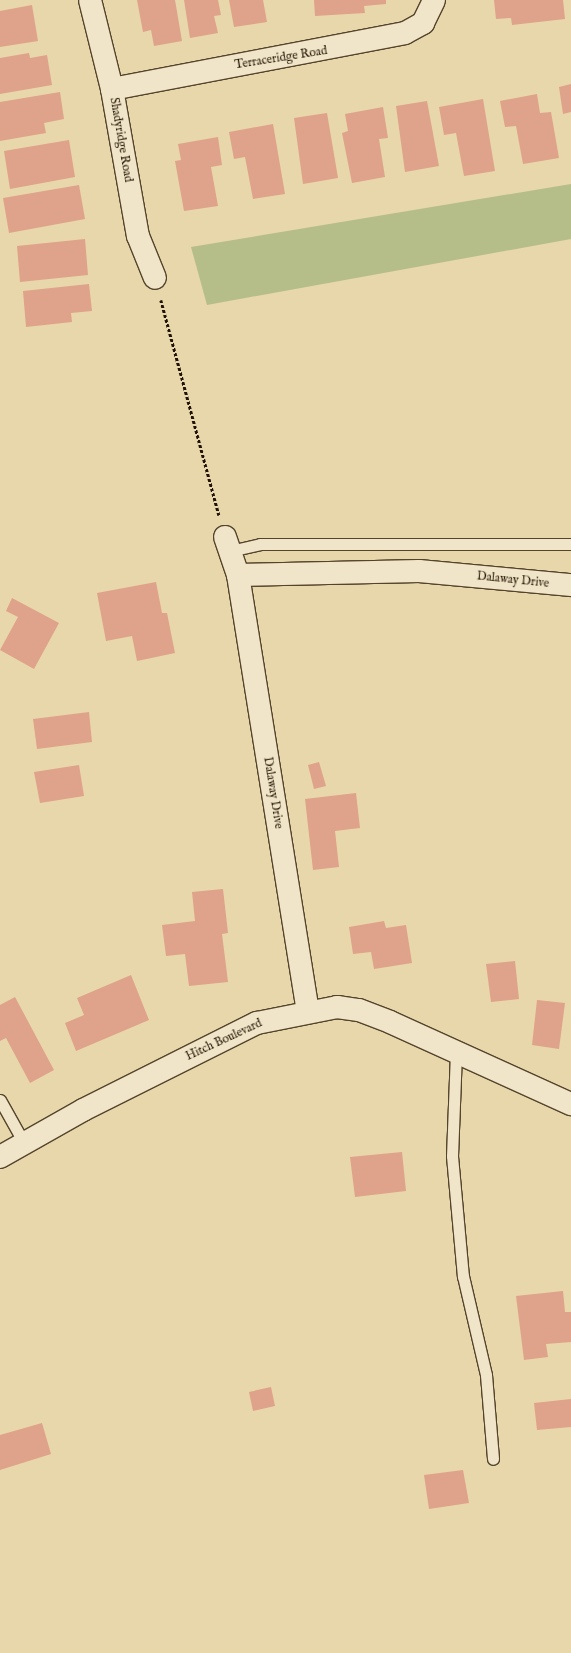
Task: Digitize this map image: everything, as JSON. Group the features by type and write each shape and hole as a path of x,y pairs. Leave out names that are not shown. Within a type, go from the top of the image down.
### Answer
{"street":[{"name":"Shadyridge Road","path":"90,0 112,89 138,236 156,278"},
{"name":"Terraceridge Road","path":"112,89 404,33 423,23 434,0"},
{"name":"Dalaway Drive","path":"228,544 238,576 308,1011"},
{"name":"Dalaway Drive","path":"238,576 419,571 571,585"},
{"name":"Hitch Boulevard","path":"0,1157 24,1143 257,1023 308,1011 337,1007 359,1010 571,1104"}],"lane":[{"path":"228,544 571,544"},
{"path":"456,1052 452,1156 463,1276 486,1375 493,1459"},
{"path":"0,1100 24,1143"}],"path":[{"path":"156,278 228,544"}],"green space":[{"path":"571,184 571,239 207,305 191,247"}],"building":[{"path":"137,0 175,0 182,41 154,46 151,30 143,32"},
{"path":"184,0 218,0 221,15 214,16 218,33 190,38"},
{"path":"229,0 263,0 267,22 234,27"},
{"path":"314,0 386,0 386,4 364,6 365,13 315,16"},
{"path":"494,0 563,0 565,19 512,25 511,18 496,19"},
{"path":"32,5 38,41 0,47 0,11"},
{"path":"29,53 30,58 47,55 52,85 0,94 0,58"},
{"path":"571,84 571,112 563,114 559,87"},
{"path":"60,92 64,119 44,123 46,133 0,141 0,102"},
{"path":"537,94 540,113 551,112 559,158 523,164 516,126 505,127 500,101"},
{"path":"483,99 495,171 464,176 456,133 444,135 439,107"},
{"path":"427,101 439,166 405,172 396,106"},
{"path":"383,107 388,138 379,139 385,177 352,183 342,133 348,131 345,114"},
{"path":"327,113 338,178 303,184 294,118"},
{"path":"273,124 285,194 253,199 245,157 234,159 229,132"},
{"path":"218,137 222,165 211,167 218,206 184,211 175,161 181,160 178,144"},
{"path":"69,140 75,177 10,189 4,151"},
{"path":"79,185 85,219 9,233 3,198"},
{"path":"85,239 88,275 20,282 17,246"},
{"path":"89,284 92,311 71,313 72,322 26,327 23,291"},
{"path":"156,582 162,613 167,613 175,653 137,661 132,636 106,641 97,593"},
{"path":"12,598 59,623 34,669 0,650 18,617 6,611"},
{"path":"89,712 92,742 37,749 33,719"},
{"path":"319,762 326,786 314,789 308,765"},
{"path":"79,765 84,796 40,803 34,772"},
{"path":"356,793 360,828 335,831 339,867 313,870 305,799"},
{"path":"223,889 228,933 222,934 228,982 189,986 185,954 166,956 162,925 195,921 192,892"},
{"path":"384,921 386,928 406,925 412,963 374,969 371,952 353,954 349,927"},
{"path":"515,961 519,999 491,1002 486,964"},
{"path":"131,975 149,1020 76,1051 65,1023 84,1015 77,998"},
{"path":"15,997 54,1070 30,1083 6,1038 0,1041 0,1005"},
{"path":"537,1000 565,1003 559,1049 532,1045"},
{"path":"402,1152 406,1191 355,1197 350,1157"},
{"path":"563,1291 565,1312 571,1312 571,1342 546,1344 548,1357 524,1360 516,1296"},
{"path":"271,1387 275,1406 253,1411 249,1392"},
{"path":"571,1399 571,1427 537,1430 534,1403"},
{"path":"42,1423 51,1454 0,1470 0,1435"},
{"path":"463,1470 469,1503 429,1509 424,1475"}]}
